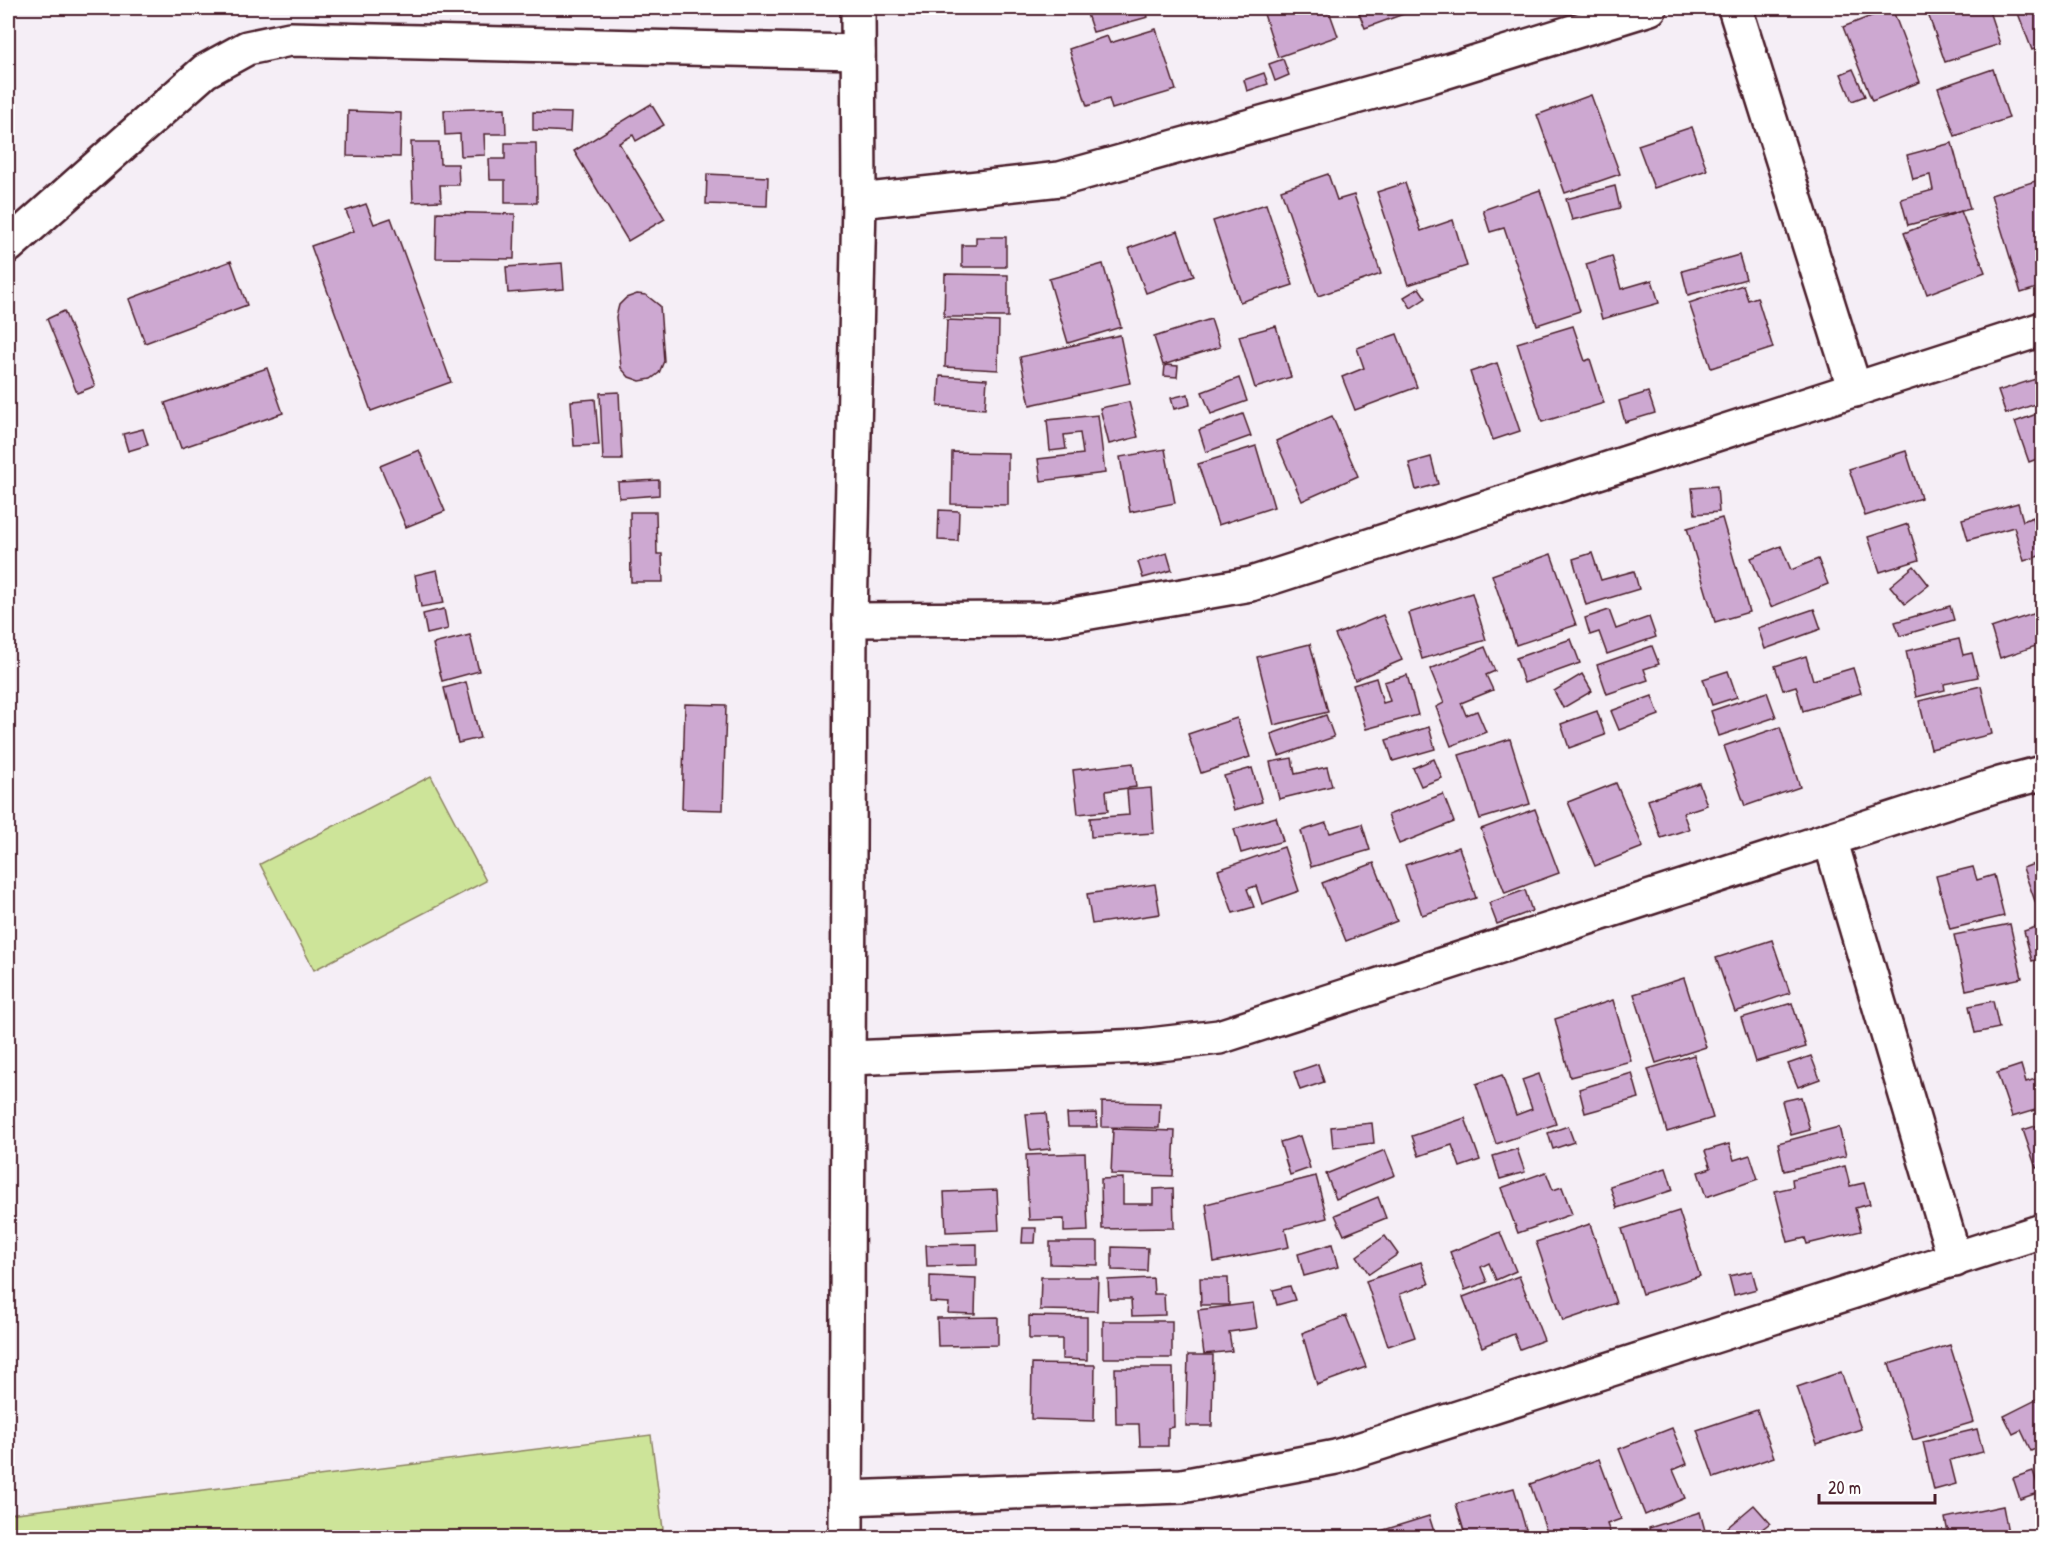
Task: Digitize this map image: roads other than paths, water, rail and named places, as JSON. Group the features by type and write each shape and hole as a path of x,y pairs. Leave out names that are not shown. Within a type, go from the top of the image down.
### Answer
{"street":[{"path":"846,1538 850,620 859,201 858,8"},
{"path":"859,201 1060,179 1431,76 1650,8"},
{"path":"1735,8 1855,390"},
{"path":"8,246 116,146 205,70 247,48 290,39 858,52"},
{"path":"850,620 1050,619 1251,584 2043,329"},
{"path":"849,1058 1142,1046 1219,1037 1830,839 2043,773"},
{"path":"1830,839 1955,1260"},
{"path":"846,1498 1182,1486 1336,1457 2043,1231"}]}
